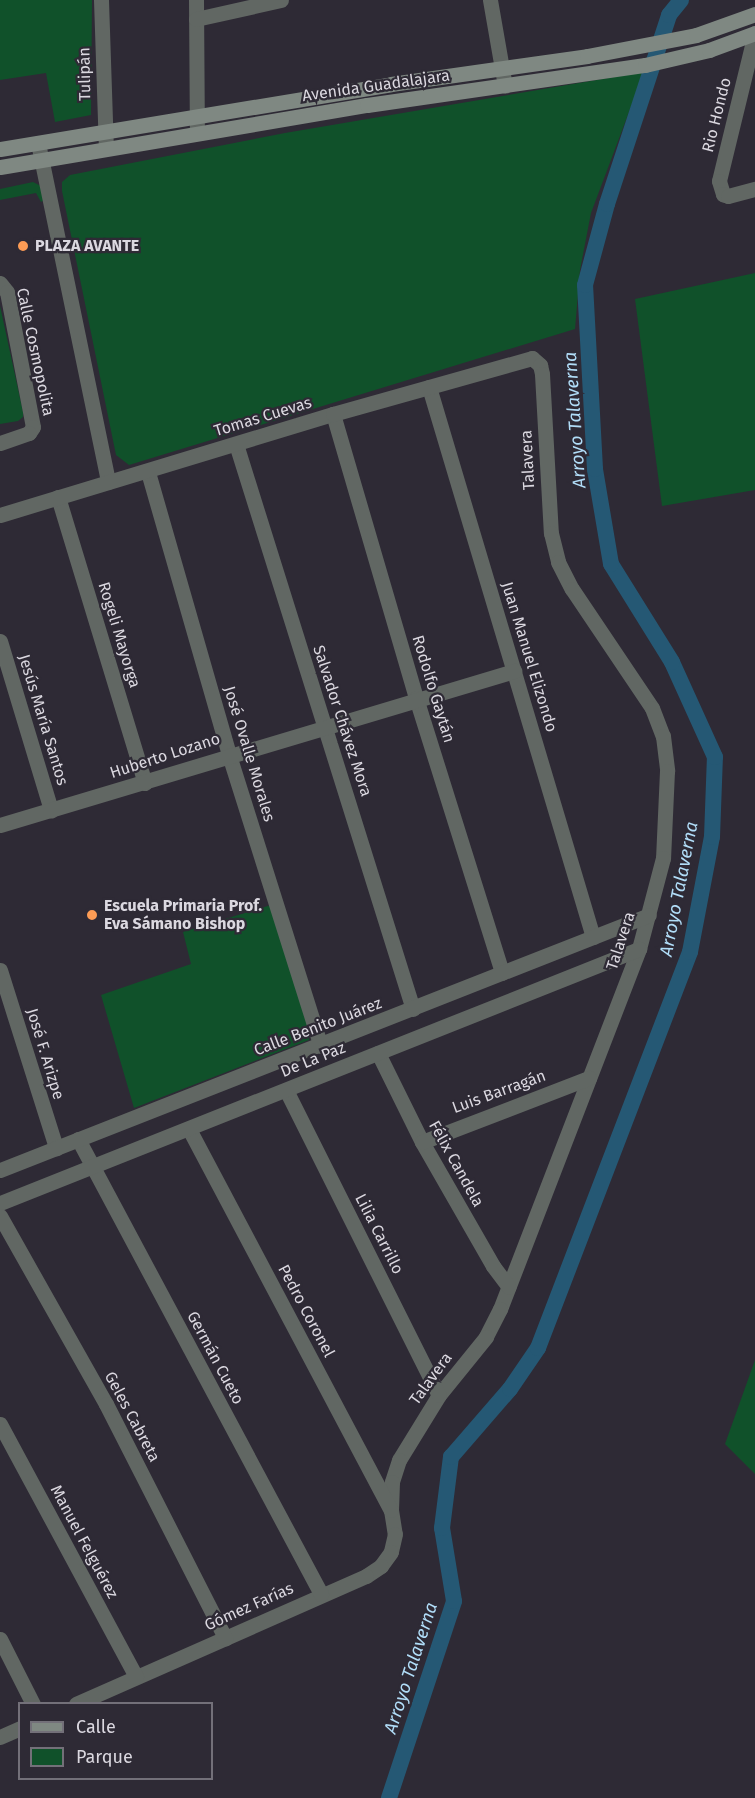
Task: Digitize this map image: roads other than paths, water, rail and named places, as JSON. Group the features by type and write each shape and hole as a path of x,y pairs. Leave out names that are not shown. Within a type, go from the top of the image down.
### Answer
{"main road":[{"name":"Avenida Guadalajara","path":"0,149 196,116 587,56 696,35 755,14"},
{"name":"Avenida Guadalajara","path":"0,167 367,105 645,65 682,58 755,33"}],"street":[{"name":"Tulipán","path":"101,0 106,148"},
{"path":"196,0 197,133"},
{"path":"196,19 281,0"},
{"path":"490,0 505,86"},
{"name":"Rio Hondo","path":"755,33 719,181 723,194 734,195 755,189"},
{"path":"38,142 108,482"},
{"name":"Calle Cosmopolita","path":"0,283 7,292 33,427 29,433 0,443"},
{"name":"Tomas Cuevas","path":"0,515 526,358 537,361"},
{"name":"Talavera","path":"391,1510 392,1482 399,1460 439,1395 486,1337 509,1287 639,949 663,858 667,815 667,771 663,736 652,708 572,589 558,562 550,523 542,374 537,361"},
{"name":"Juan Manuel Elizondo","path":"429,387 593,937"},
{"name":"Rodolfo Gaytán","path":"333,414 502,973"},
{"name":"Salvador Chávez Mora","path":"236,444 413,1009"},
{"name":"José Ovalle Morales","path":"148,471 228,755 321,1046"},
{"name":"Rogeli Mayorga","path":"58,498 145,783"},
{"name":"Jesús María Santos","path":"0,641 51,810"},
{"name":"Huberto Lozano","path":"0,825 145,783 228,755 417,698 514,671"},
{"name":"Calle Benito Juárez","path":"0,1170 321,1046 649,915"},
{"name":"De La Paz","path":"0,1203 639,949"},
{"name":"José F. Arizpe","path":"0,970 56,1148"},
{"name":"Félix Candela","path":"378,1053 422,1142 493,1266 509,1287"},
{"name":"Luis Barragán","path":"422,1142 589,1078"},
{"name":"Lilia Carrillo","path":"286,1090 439,1395"},
{"name":"Pedro Coronel","path":"189,1129 391,1510"},
{"name":"Germán Cueto","path":"78,1139 321,1594"},
{"name":"Geles Cabreta","path":"0,1216 106,1404 225,1638"},
{"name":"Manuel Felguérez","path":"0,1424 136,1677"},
{"name":"Gómez Farías","path":"80,1702 366,1576 381,1566 391,1552 395,1534 391,1510"},
{"path":"0,1640 32,1702"},
{"path":"0,1737 18,1729"}],"waterway":[{"name":"Arroyo Talaverna","path":"389,1798 454,1601 442,1528 451,1457 510,1389 538,1348 690,952 712,837 715,757 672,662 611,564 595,469 585,285 607,204 669,15 681,0"}],"place":[{"name":"PLAZA AVANTE","path":"23,246"},
{"name":"Escuela Primaria Prof. Eva Sámano Bishop","path":"92,915"}]}
